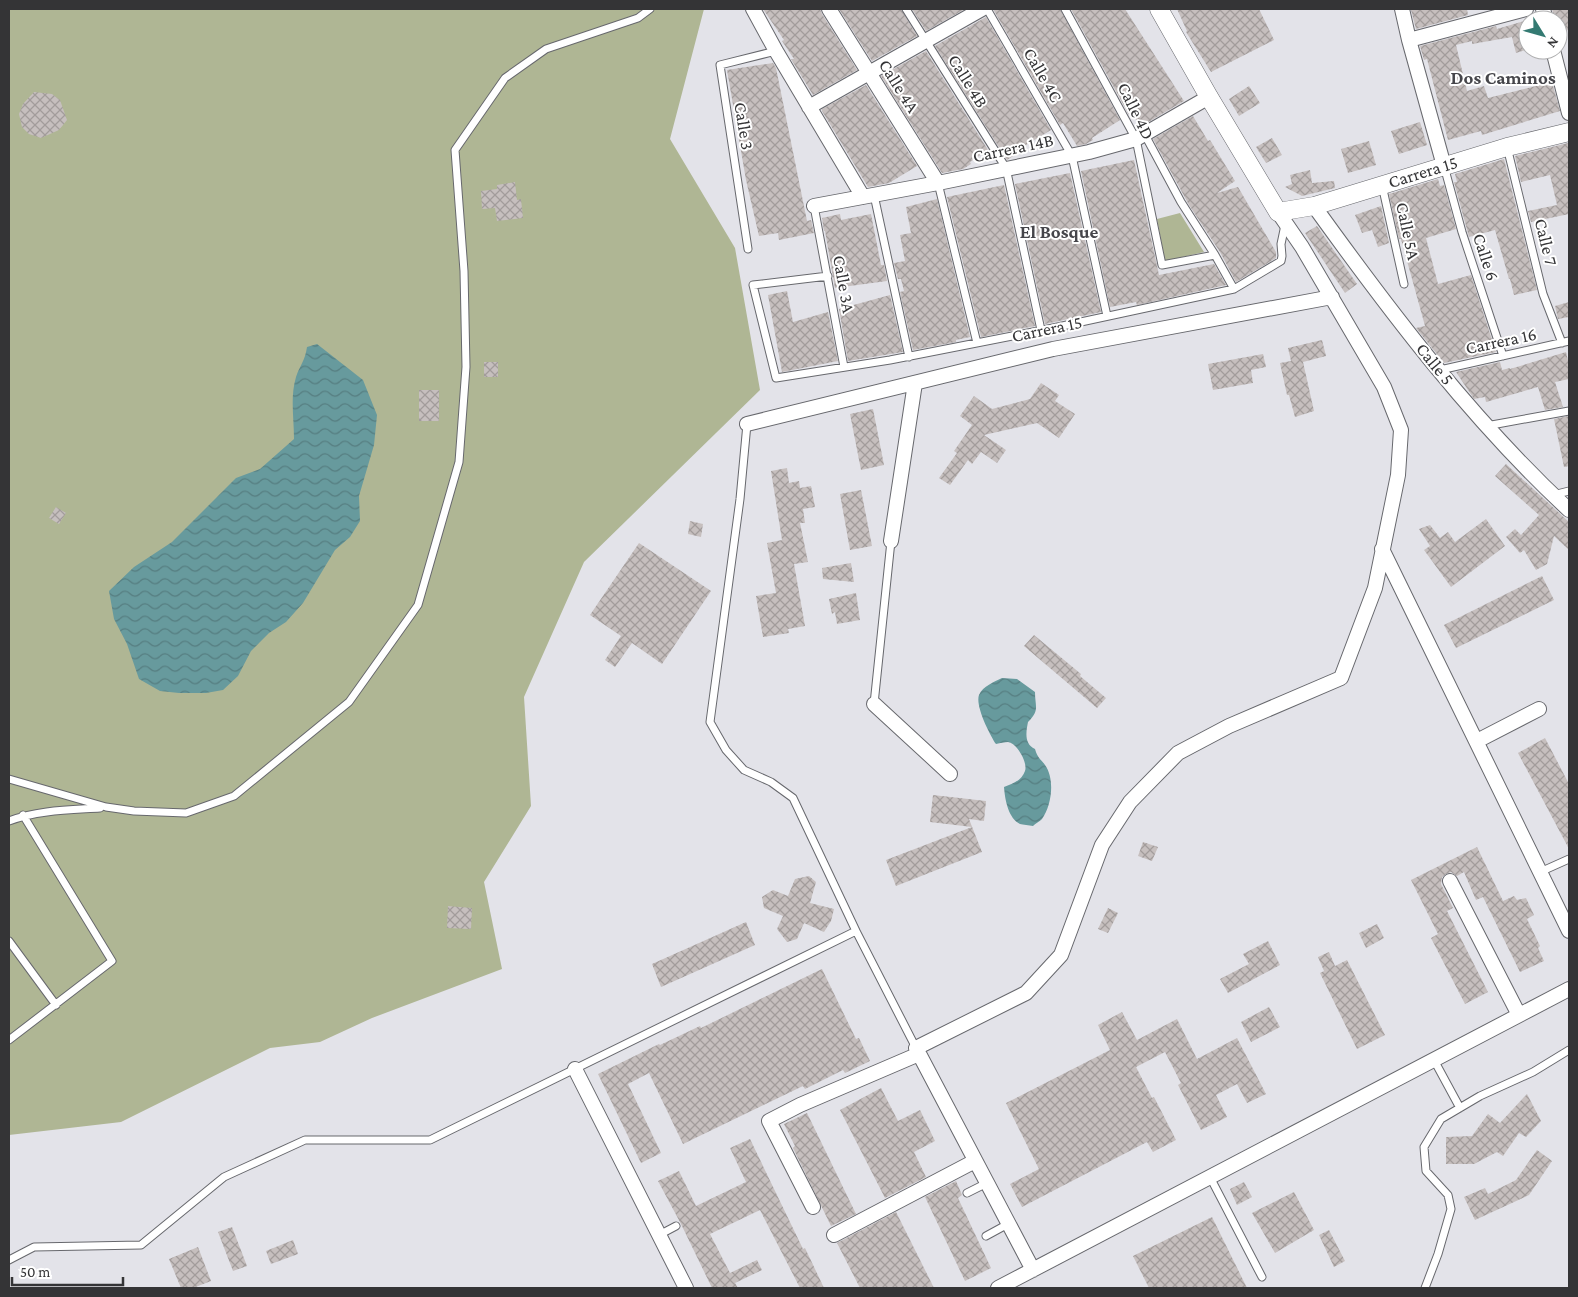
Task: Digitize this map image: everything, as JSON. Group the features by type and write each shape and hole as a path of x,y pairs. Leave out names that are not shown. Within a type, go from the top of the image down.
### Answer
{"street":[{"path":"753,9 809,107 868,196"},
{"name":"Calle 4A","path":"829,9 938,184"},
{"path":"809,107 982,9"},
{"path":"812,1206 769,1121 917,1051 1026,993 1061,955 1102,845 1130,802 1178,754 1229,726 1341,678 1375,588 1398,475 1401,430 1384,387 1302,247 1281,219 1159,9"},
{"path":"1402,9 1444,166"},
{"path":"1409,40 1526,9"},
{"path":"1556,60 1569,113"},
{"name":"Carrera 14B","path":"814,206 938,184 1006,168 1072,156 1141,137 1209,97"},
{"name":"Carrera 15","path":"1281,219 1382,184 1507,146 1569,132"},
{"name":"Calle 5","path":"1314,206 1370,283 1486,426 1569,510"},
{"path":"746,424 1053,349 1332,297"},
{"path":"891,541 915,383"},
{"path":"1382,549 1569,931"},
{"path":"874,704 950,774"},
{"path":"1477,741 1539,709"},
{"path":"1450,881 1519,1015"},
{"path":"1005,1287 1032,1270 1569,989"},
{"path":"917,1051 1032,1270"},
{"path":"575,1069 686,1288"},
{"path":"834,1235 975,1161"}],"lane":[{"path":"9,780 106,807 134,811 186,813 234,796 349,702 418,605 459,462 466,368 464,271 455,150 506,78 546,49 638,18 650,9"},
{"name":"Calle 4B","path":"906,9 1006,168 1042,330"},
{"name":"Calle 4C","path":"988,9 1072,156 1107,316"},
{"name":"Calle 4D","path":"1065,9 1234,289"},
{"name":"Calle 3","path":"748,249 720,65 776,51"},
{"name":"Calle 4D","path":"1141,137 1162,265 1215,255"},
{"name":"Calle 7","path":"1507,146 1544,294 1565,342"},
{"name":"Calle 6","path":"1444,166 1462,232 1503,356"},
{"path":"938,184 977,343"},
{"name":"Calle 5A","path":"1382,184 1404,284"},
{"path":"868,196 909,356"},
{"name":"Calle 3A","path":"814,206 844,367"},
{"path":"1234,289 1281,261 1281,219"},
{"name":"Carrera 15","path":"828,276 753,285 776,378 977,343 1234,289"},
{"name":"Carrera 16","path":"1440,370 1565,342"},
{"path":"1486,426 1569,411"},
{"path":"746,424 740,499 710,722 726,750 744,770 771,782 792,798 856,931 917,1051"},
{"path":"1553,495 1569,491"},
{"path":"874,704 891,541"},
{"path":"9,821 23,815 106,807"},
{"path":"9,1040 56,1006 112,961 23,815"},
{"path":"1540,872 1569,859"},
{"path":"9,1260 34,1248 141,1245 224,1177 305,1140 430,1140 856,931"},
{"path":"9,941 56,1006"},
{"path":"1425,1288 1438,1254 1451,1209 1448,1195 1426,1171 1424,1147 1441,1119 1480,1096 1533,1072 1569,1050"},
{"path":"1434,1060 1460,1108"},
{"path":"1210,1177 1262,1277"},
{"path":"967,1193 986,1183"},
{"path":"986,1236 1008,1224"},
{"path":"659,1235 676,1226"}],"green space":[{"path":"9,9 704,9 670,139 735,248 760,390 584,562 524,697 531,806 484,882 502,969 372,1018 320,1042 270,1048 121,1122 9,1135"},
{"path":"1180,213 1204,252 1165,261 1157,219"}],"water":[{"path":"317,344 363,380 377,415 374,445 359,496 360,521 350,537 335,550 303,603 286,622 269,633 251,651 238,676 223,690 206,693 160,691 139,679 127,644 114,619 109,591 134,567 172,542 236,478 260,469 294,439 294,385 307,347"},
{"path":"1002,678 1017,679 1035,692 1036,705 1034,714 1028,722 1027,741 1035,749 1048,771 1051,792 1048,807 1042,819 1033,826 1020,824 1016,821 1010,813 1004,792 1004,787 1011,785 1022,777 1026,767 1025,763 1018,750 1011,743 996,744 979,706 979,695 983,689"}],"building":[{"path":"763,9 820,9 857,70 813,95 791,59 794,59 782,41 784,40"},
{"path":"839,9 901,9 917,36 872,61"},
{"path":"912,9 965,9 926,31"},
{"path":"993,9 1060,9 1120,120 1092,138 1093,140 1077,146 1063,123 1060,125"},
{"path":"1071,9 1125,9 1184,101 1140,127 1132,113 1129,115"},
{"path":"1177,9 1259,9 1274,40 1211,72 1186,32"},
{"path":"1467,9 1468,15 1416,29 1411,10"},
{"path":"1569,9 1569,30 1568,10 1552,10"},
{"path":"986,17 1051,130 1021,148 1022,150 1007,160 935,46"},
{"path":"1518,23 1518,52 1516,53 1512,37 1472,44 1472,41 1456,45 1467,91 1484,86 1488,98 1552,82 1560,111 1482,135 1481,131 1448,140 1427,59 1424,60 1420,46 1496,26 1497,29"},
{"path":"926,51 988,150 963,169 942,173 881,76"},
{"path":"773,63 776,68 807,221 811,220 814,233 779,240 778,233 759,236 746,180 727,70"},
{"path":"866,85 917,166 889,183 868,187 822,111 822,109"},
{"path":"1249,86 1260,103 1239,116 1229,99"},
{"path":"34,92 52,94 60,100 67,120 59,130 41,138 29,134 22,127 19,114 23,104"},
{"path":"1193,116 1235,181 1217,193 1238,187 1276,252 1276,258 1236,282 1220,252 1189,205 1153,139"},
{"path":"1420,122 1427,145 1399,154 1391,131"},
{"path":"1272,138 1282,155 1266,163 1256,147"},
{"path":"1369,141 1376,165 1348,173 1341,149"},
{"path":"1568,143 1569,214 1531,222 1528,211 1557,205 1550,175 1521,182 1515,156"},
{"path":"1504,159 1537,290 1514,295 1495,230 1469,237 1454,182 1457,182 1455,174"},
{"path":"1134,160 1159,275 1214,264 1226,285 1137,305 1136,302 1110,307 1081,171"},
{"path":"1310,170 1312,183 1334,181 1335,188 1302,196 1285,187 1292,184 1290,175"},
{"path":"1070,173 1101,312 1045,324 1015,184"},
{"path":"1438,179 1440,186 1444,185 1456,229 1426,238 1438,284 1471,275 1496,352 1444,363 1416,328 1425,326 1401,239 1399,239 1389,194"},
{"path":"515,182 517,200 521,199 523,218 497,221 495,208 482,209 481,191 497,189 497,185"},
{"path":"1004,185 1035,326 981,337 947,197"},
{"path":"937,199 970,337 956,340 956,342 913,350 900,292 904,291 901,279 898,279 894,263 905,261 900,235 911,233 906,207"},
{"path":"1381,206 1389,243 1378,247 1372,230 1362,233 1355,215"},
{"path":"840,214 841,220 871,214 881,265 884,265 887,281 835,288 822,218"},
{"path":"1317,226 1357,284 1345,293 1305,233"},
{"path":"787,291 793,322 828,312 838,361 782,372 768,295"},
{"path":"890,295 903,352 848,361 839,309"},
{"path":"1569,302 1569,317 1558,319 1555,306"},
{"path":"1322,340 1326,356 1303,362 1314,411 1295,417 1289,395 1287,395 1280,363 1291,361 1288,348"},
{"path":"1566,352 1569,365 1569,379 1555,382 1563,407 1545,410 1538,387 1486,402 1485,397 1474,399 1456,372 1500,362 1502,370 1510,369"},
{"path":"1263,354 1266,367 1251,370 1253,383 1213,390 1208,364"},
{"path":"484,362 498,362 498,377 484,377"},
{"path":"1041,383 1059,395 1055,401 1075,414 1059,438 1037,423 984,435 1006,450 997,463 981,452 972,464 968,460 950,485 939,478 957,453 954,451 972,425 960,416 974,396 992,409 1030,399"},
{"path":"419,390 439,390 439,421 419,421"},
{"path":"873,409 884,465 861,470 850,414"},
{"path":"1569,416 1569,466 1564,467 1554,419"},
{"path":"1506,464 1569,522 1569,550 1554,536 1547,564 1536,570 1524,550 1520,553 1506,537 1515,529 1521,535 1539,515 1495,476"},
{"path":"787,468 789,483 799,481 800,488 811,486 815,507 803,509 805,523 800,523 808,562 794,564 805,626 788,629 789,633 763,637 756,596 776,593 767,543 782,540 771,471"},
{"path":"861,490 872,546 850,550 840,494"},
{"path":"56,507 66,513 59,524 49,518"},
{"path":"1486,519 1505,546 1451,587 1424,550 1430,546 1419,529 1430,525 1440,538 1448,532 1455,542"},
{"path":"690,521 703,524 701,537 688,534"},
{"path":"639,543 711,591 662,664 632,643 615,667 605,660 621,636 590,615"},
{"path":"851,563 854,582 823,579 822,568"},
{"path":"1542,576 1554,600 1456,648 1444,625"},
{"path":"856,593 860,620 837,624 835,612 832,614 829,599"},
{"path":"1034,635 1081,674 1080,676 1106,698 1097,708 1024,646"},
{"path":"1545,738 1569,784 1569,849 1518,753"},
{"path":"933,795 986,801 984,821 969,819 982,852 896,886 886,860 972,827 930,822"},
{"path":"1143,842 1158,847 1152,861 1138,856"},
{"path":"1477,847 1503,901 1514,896 1517,900 1526,898 1534,915 1527,919 1540,946 1538,948 1544,961 1520,972 1483,897 1476,900 1464,872 1457,876 1451,872 1446,874 1442,877 1441,884 1453,908 1447,911 1488,992 1465,1004 1431,938 1438,934 1411,880"},
{"path":"809,876 816,882 810,903 834,909 831,921 824,932 804,923 797,939 787,942 777,929 783,916 764,908 762,897 773,890 788,896 795,879"},
{"path":"448,906 472,908 471,929 447,928"},
{"path":"1108,908 1118,913 1108,933 1098,929"},
{"path":"746,922 755,945 661,987 652,964"},
{"path":"1377,924 1384,938 1366,948 1359,933"},
{"path":"1268,941 1280,965 1228,993 1220,979 1249,964 1243,954"},
{"path":"1329,952 1335,966 1347,960 1385,1035 1357,1049 1320,973 1324,971 1318,957"},
{"path":"822,969 856,1039 859,1038 870,1061 845,1073 843,1070 805,1089 803,1086 683,1144 649,1073 628,1084 661,1153 641,1163 598,1074 659,1044 700,1026 701,1028"},
{"path":"1269,1007 1280,1027 1251,1042 1241,1022"},
{"path":"1122,1012 1137,1040 1177,1019 1197,1059 1237,1038 1266,1094 1247,1103 1237,1084 1216,1095 1227,1117 1201,1130 1178,1085 1181,1083 1165,1052 1136,1067 1176,1140 1153,1152 1147,1142 1022,1207 1010,1184 1039,1169 1006,1103 1110,1050 1098,1025"},
{"path":"881,1088 898,1121 920,1110 935,1141 914,1152 926,1177 885,1198 840,1110"},
{"path":"1527,1094 1541,1121 1526,1137 1519,1133 1503,1156 1497,1152 1474,1164 1446,1164 1446,1137 1472,1136 1488,1114 1500,1123"},
{"path":"807,1113 856,1214 831,1226 793,1148 795,1146 784,1124"},
{"path":"750,1139 824,1288 800,1288 760,1210 710,1234 730,1273 757,1260 762,1270 735,1283 738,1288 712,1288 658,1181 679,1171 696,1206 746,1182 730,1148"},
{"path":"1537,1150 1552,1161 1529,1195 1475,1220 1464,1197 1485,1188 1488,1194 1516,1180"},
{"path":"956,1181 962,1195 958,1198 991,1268 965,1281 925,1197"},
{"path":"1244,1182 1252,1197 1237,1205 1230,1189"},
{"path":"1294,1192 1314,1230 1275,1253 1252,1213"},
{"path":"896,1212 934,1288 860,1288 837,1243"},
{"path":"1212,1217 1247,1288 1149,1288 1133,1256"},
{"path":"232,1227 247,1266 233,1271 218,1232"},
{"path":"1329,1230 1345,1261 1334,1267 1319,1235"},
{"path":"293,1240 298,1254 271,1264 266,1251"},
{"path":"198,1247 211,1281 193,1288 181,1288 169,1259"}],"district":[{"name":"Dos Caminos","path":"1503,77"},
{"name":"El Bosque","path":"1059,231"}]}
